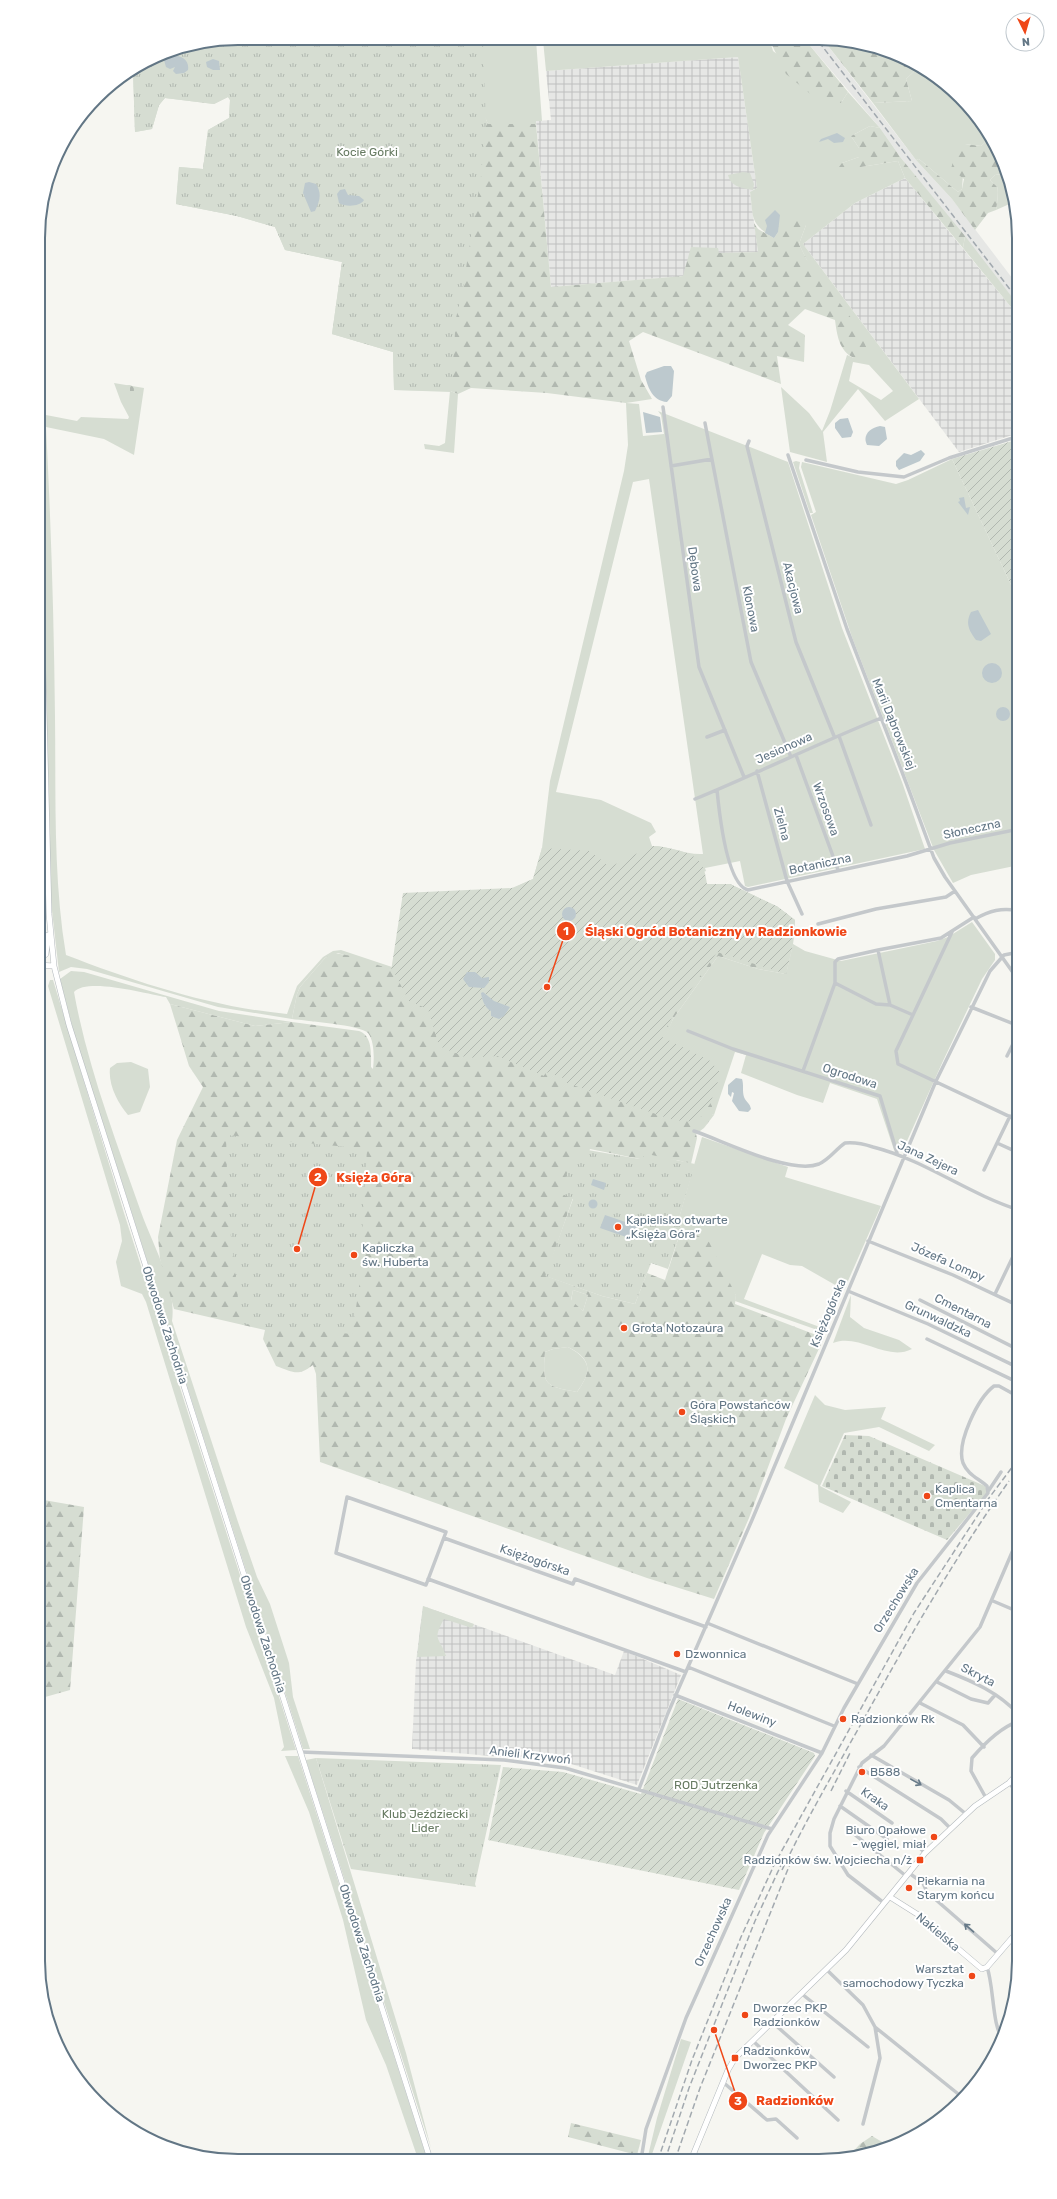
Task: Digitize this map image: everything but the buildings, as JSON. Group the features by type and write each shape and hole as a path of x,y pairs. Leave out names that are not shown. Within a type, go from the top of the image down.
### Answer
{"main road":[{"name":"Obwodowa Zachodnia","path":"45,753 49,916 54,963 69,1025 428,2154"},
{"path":"45,955 47,952 49,916"},
{"path":"45,962 54,963"},
{"path":"694,2154 728,2070 735,2058 846,1950 925,1853 966,1814 1012,1779"},
{"name":"Nakielska","path":"890,1897 917,1914 979,1967 986,1968"},
{"path":"986,1968 1012,1938"}],"street":[{"name":"Dębowa","path":"663,407 699,667 744,777"},
{"name":"Klonowa","path":"705,423 751,662 791,757"},
{"path":"806,460 858,472 904,477 948,458 1012,438"},
{"name":"Akacjowa","path":"749,441 747,446 796,642 836,736 871,825"},
{"name":"Marii Dąbrowskiej","path":"788,455 846,629 930,849 939,868 1012,971"},
{"path":"671,466 712,459"},
{"name":"Jesionowa","path":"695,799 836,736 881,718"},
{"path":"707,737 725,730"},
{"name":"Wrzosowa","path":"796,755 838,870"},
{"name":"Zielna","path":"757,771 787,881 802,914"},
{"name":"Botaniczna","path":"717,790 729,862 736,878 746,889 930,849"},
{"name":"Słoneczna","path":"930,849 950,843 1012,830"},
{"path":"818,924 876,909 946,897 955,891"},
{"name":"Ogrodowa","path":"803,1071 835,983 835,962 838,959 941,938 988,911 1002,909 1012,910"},
{"path":"952,932 896,1051 896,1058 902,1066 1010,1116 984,1170"},
{"path":"878,950 890,1006"},
{"path":"1002,957 1012,953"},
{"name":"Księżogórska","path":"639,1789 675,1695 936,1081 985,978 1002,957"},
{"path":"835,983 876,1004 890,1006 913,1015"},
{"path":"971,1007 1012,1023"},
{"name":"Ogrodowa","path":"688,1030 733,1049 880,1096 897,1153"},
{"path":"1007,1056 1012,1046"},
{"name":"Jana Zejera","path":"694,1131 763,1157 798,1166 813,1165 822,1162 843,1145 849,1143 897,1153 999,1204 1012,1208"},
{"path":"997,1143 1012,1150"},
{"name":"Józefa Lompy","path":"868,1241 904,1254 1012,1302"},
{"path":"995,1294 1012,1259"},
{"name":"Grunwaldzka","path":"848,1291 928,1324 1012,1365"},
{"name":"Cmentarna","path":"920,1300 1012,1346"},
{"path":"927,1339 1012,1380"},
{"path":"988,1492 987,1486 969,1473 965,1467 962,1449 964,1438 980,1400 986,1392 994,1386 999,1386 1012,1393"},
{"name":"Orzechowska","path":"641,2154 646,2129 686,2018 772,1829 822,1752 834,1726 917,1583 988,1492 1001,1472"},
{"name":"Księżogórska","path":"686,1672 428,1579 426,1585 336,1553 347,1497 446,1532 444,1538 573,1584 575,1579 706,1625"},
{"path":"428,1579 444,1538"},
{"path":"884,1904 848,1875 829,1844 830,1833 846,1791 859,1767 871,1755 884,1746 980,1627 993,1600 1012,1553"},
{"path":"993,1600 1012,1609"},
{"path":"706,1625 858,1684"},
{"path":"688,1667 834,1726"},
{"name":"Skryta","path":"946,1671 969,1680 995,1695 1012,1708"},
{"path":"937,1682 971,1699 988,1703 995,1695"},
{"name":"Holewiny","path":"675,1695 822,1752"},
{"path":"920,1703 963,1725 984,1747"},
{"path":"986,1798 971,1771 972,1758 1007,1726 1012,1724"},
{"name":"Anieli Krzywoń","path":"301,1752 504,1760 565,1768 772,1829"},
{"path":"871,1755 949,1800 966,1814"},
{"path":"859,1767 935,1815 951,1829"},
{"path":"1009,1782 1012,1786"},
{"name":"Kraka","path":"846,1791 892,1823"},
{"path":"840,1806 886,1839"},
{"path":"854,1834 908,1874 923,1883 927,1892 998,1954"},
{"path":"912,1841 925,1853"},
{"path":"986,1968 991,1978 999,2031"},
{"path":"827,1970 863,2005 875,2027 880,2058 863,2124"},
{"path":"802,1994 868,2047"},
{"path":"772,2022 834,2077"},
{"path":"875,2027 958,2094"},
{"path":"754,2041 838,2120"},
{"path":"724,2083 767,2120 776,2120 798,2138"}],"shaded area":[{"path":"810,45 827,45 916,160 952,199 1012,278 1012,297 901,158 880,128"},
{"path":"176,56 186,60 188,70 184,73 176,74 173,71 175,67 170,69 166,67 164,60"},
{"path":"738,57 757,188 750,192 758,252 719,253 683,276 551,287 536,121 551,120 546,71"},
{"path":"213,59 219,61 220,70 213,70 207,67 206,62"},
{"path":"837,133 845,138 843,142 834,143 828,139 819,142 821,139"},
{"path":"905,178 1012,308 1012,435 959,452 803,244 855,203"},
{"path":"309,182 316,184 320,194 315,211 311,212 303,193 305,183"},
{"path":"345,189 348,195 359,196 364,200 359,204 352,206 339,203 337,194 340,190"},
{"path":"775,210 780,215 778,232 774,238 765,233 767,226 765,220"},
{"path":"664,366 671,366 674,371 672,396 667,402 658,399 652,393 645,376 647,372"},
{"path":"643,412 660,417 662,432 646,433"},
{"path":"848,418 853,432 851,437 842,438 835,428 835,423 840,419"},
{"path":"880,426 885,427 887,439 879,446 867,445 866,435 868,432 873,428"},
{"path":"921,450 925,454 920,461 899,470 896,466 896,461 904,453 911,455"},
{"path":"964,497 966,508 970,507 968,515 958,502 960,501 959,498"},
{"path":"978,610 991,634 981,641 976,640 968,623 971,612"},
{"path":"992,663 999,666 1002,673 999,680 992,683 985,680 982,673 985,666"},
{"path":"1003,707 1008,709 1010,714 1008,719 1003,721 998,719 996,714 998,709"},
{"path":"566,907 572,907 576,911 576,917 572,921 566,921 562,917 562,911"},
{"path":"467,972 475,972 482,978 489,977 489,982 484,988 469,987 463,979"},
{"path":"483,992 494,1001 510,1007 504,1016 499,1019 491,1016 491,1011 485,1006 482,998 481,993"},
{"path":"736,1078 742,1079 744,1097 751,1109 748,1112 739,1111 732,1101 734,1093 732,1092 731,1097 728,1094 728,1085"},
{"path":"593,1179 606,1183 604,1190 591,1185"},
{"path":"591,1200 595,1200 597,1204 595,1208 591,1208 589,1206 589,1202"},
{"name":"Kąpielisko otwarte „Księża Góra”","path":"605,1215 637,1226 632,1239 600,1228"},
{"path":"423,1606 615,1675 624,1651 681,1675 637,1785 568,1763 412,1749 416,1661"}],"green space":[{"path":"226,45 276,45 469,80 488,124 536,124 551,287 683,276 691,247 718,248 719,253 758,252 754,223 758,229 774,238 778,232 778,224 793,216 806,225 799,244 807,260 861,331 868,353 854,358 849,355 842,347 840,342 835,320 805,309 788,325 805,335 804,362 777,356 781,384 643,332 629,341 641,380 652,399 626,403 547,393 471,388 458,394 450,391 394,390 393,352 332,334 342,262 285,250 275,227 237,216 176,204 179,167 203,169 208,130 229,118 230,100 228,97 214,104 165,98 159,105 152,129 135,132 133,77 153,65 176,55 213,47"},
{"name":"Kocie Górki","path":"226,45 483,45 486,124 481,176 462,293 456,318 451,392 394,390 393,352 332,334 342,262 285,250 275,227 237,216 176,204 179,167 203,169 208,130 229,118 230,100 228,97 214,104 165,98 159,105 152,129 135,132 133,77 164,60 188,52"},
{"path":"312,45 536,45 542,121 536,121 536,124 488,124 469,81"},
{"path":"543,45 771,45 773,51 841,103 848,92 880,128 870,126 851,136 859,148 859,157 842,163 861,167 898,161 905,178 855,203 803,244 919,399 885,421 858,389 823,432 827,462 790,452 781,387 809,413 822,431 830,411 847,355 854,358 799,244 806,225 778,232 774,238 760,228 754,219 750,192 757,188 738,57 546,71","holes":["853,362 869,365 893,391 881,400 849,381"]},
{"path":"772,45 809,45 848,92 841,103 819,101 786,74"},
{"path":"827,45 856,49 881,55 915,71 906,79 912,101 873,103"},
{"path":"915,71 936,85 964,111 986,142 981,146 965,144 962,189 958,192 919,159 916,160 873,103 912,101 906,79"},
{"path":"870,126 880,128 901,158 965,236 963,248 905,178 898,161 861,167 839,167 842,163 859,157 859,148 851,136"},
{"path":"986,142 1001,174 995,175 990,180 998,188 996,210 988,213 975,230 952,199 916,160 919,159 958,192 962,189 964,179 951,169 956,150 965,144 981,146"},
{"path":"743,172 750,173 754,184 753,190 741,188 729,179 728,175"},
{"path":"1001,174 1009,204 996,210 998,188 990,180 995,175"},
{"path":"965,236 1012,297 1012,308 963,248"},
{"path":"114,383 144,388 134,455 104,439 46,427 53,608 57,866 66,955 119,975 174,992 230,1006 287,1014 297,986 323,957 333,951 341,950 392,967 417,968 509,890 533,879 542,848 550,781 624,471 628,445 626,403 639,404 643,436 664,434 661,415 658,411 788,462 842,628 902,782 925,849 748,887 745,886 740,861 705,868 706,871 418,979 338,953 325,958 300,987 297,994 292,1019 218,1007 87,969 71,967 59,972 51,902 45,641 45,402 46,415 77,421 81,417 128,419 129,417 121,402","holes":["649,479 703,854 696,854 665,847 652,846 649,837 656,832 651,823 601,800 556,792 633,482"]},
{"path":"129,385 134,390 129,395 124,390"},
{"path":"450,391 458,394 454,453 425,449 424,444 439,446 445,443"},
{"path":"1012,441 1012,587 952,459"},
{"path":"952,459 1012,587 1012,866 971,875 953,883 934,850 852,637 811,515 816,512 801,467 802,462 896,484 908,480"},
{"path":"793,462 800,462 799,468 813,513 810,513"},
{"path":"652,846 677,850 695,857 702,865 707,884 730,884 778,907 795,920 793,944 786,974 717,952 673,1015 662,1037 709,1060 721,1073 710,1104 697,1122 673,1120 564,1082 563,1078 546,1072 544,1076 497,1056 467,1058 439,1046 428,1009 409,1001 394,972 391,971 403,893 512,888 533,879 542,848 590,851 610,867"},
{"path":"730,884 778,907 795,920 793,944 786,974 758,969 718,956 673,1019 665,1039 712,1096 712,1114 714,1115 704,1128 696,1134 697,1138 691,1164 677,1160 640,1159 590,1149 546,1276 602,1296 635,1304 647,1273 665,1280 682,1227 709,1242 736,1295 735,1304 824,1338 786,1419 749,1518 714,1599 647,1578 320,1462 316,1374 313,1365 308,1369 299,1372 276,1366 263,1339 265,1330 174,1309 160,1259 158,1237 177,1140 203,1087 189,1066 170,1004 255,1026 292,1022 359,1031 364,1033 369,1041 371,1067 373,1069 373,1046 368,1033 363,1030 345,1026 292,1019 297,994 300,987 325,958 334,953 352,956 418,979","holes":["573,1290 588,1295 583,1311 571,1300","568,1347 582,1356 587,1366 585,1378 577,1392 552,1386 545,1378 545,1352 553,1349"]},
{"path":"45,891 46,934 45,951"},
{"path":"972,922 995,954 995,960 982,979 902,1152 894,1150 877,1099 830,1083 823,1103 797,1095 741,1073 746,1055 735,1052 714,1115 712,1114 712,1096 664,1039 673,1019 718,956 758,969 786,974 793,944 805,951 841,961 937,941 948,937"},
{"path":"71,971 84,972 219,1011 292,1022 255,1026 170,1004 166,997 104,986 81,988 74,992 86,1047 94,1075 141,1212 167,1280 173,1308 172,1321 257,1577 270,1604 289,1663 293,1697 310,1749 303,1749 73,1029 60,979"},
{"path":"50,980 53,980 124,1213 296,1750 281,1751 284,1747 274,1698 246,1627 146,1302 142,1294 121,1286 116,1262 122,1241 120,1225 48,986"},
{"path":"131,1062 148,1069 150,1087 140,1112 128,1115 114,1093 110,1068 117,1063"},
{"path":"226,1135 367,1149 359,1288 352,1334 241,1324 228,1211"},
{"path":"702,1137 788,1167 785,1177 881,1206 844,1290 802,1266 790,1265 762,1254 744,1299 828,1330 826,1333 735,1301 736,1295 682,1227 677,1225"},
{"path":"576,1148 640,1159 647,1154 695,1164 677,1225 682,1227 668,1269 651,1263 635,1304 602,1296 545,1276 573,1199 560,1193"},
{"path":"573,1290 588,1295 583,1311 571,1301"},
{"path":"851,1295 850,1317 864,1328 899,1340 912,1349 902,1352 892,1352 853,1342 843,1341 833,1343"},
{"path":"568,1347 582,1357 587,1366 585,1378 577,1392 552,1386 545,1378 545,1352 553,1349"},
{"path":"815,1395 825,1405 845,1410 886,1407 881,1419 935,1445 929,1451 879,1427 844,1433 820,1486 851,1502 843,1513 819,1502 818,1485 784,1468"},
{"path":"845,1435 869,1436 985,1486 988,1492 947,1540 822,1486"},
{"path":"45,1500 84,1507 70,1690 45,1697"},
{"path":"423,1606 474,1624 472,1628 444,1619 438,1631 438,1638 446,1656 417,1657"},
{"name":"ROD Jutrzenka","path":"678,1699 814,1753 815,1756 764,1833 739,1890 488,1840 503,1767 563,1772 641,1794"},
{"path":"285,1756 298,1756 425,2154 416,2154 386,2065 366,2020 343,1920 309,1812"},
{"path":"316,1758 406,2053 431,2148 306,1760"},
{"name":"Klub Jeździecki Lider","path":"316,1758 501,1765 475,1884 476,1887 351,1869"},
{"path":"681,2039 691,2042 652,2154 648,2154 657,2118"},
{"path":"571,2123 641,2140 637,2154 633,2154 568,2137"},
{"path":"872,2136 884,2143 854,2150 860,2144"}],"railway":[{"path":"821,45 1012,292"},
{"path":"660,2154 692,2060 741,1937 775,1863 914,1613 989,1498 1012,1467"},
{"path":"782,1870 820,1796 914,1631 950,1570 1009,1481"},
{"path":"831,1791 851,1751"},
{"path":"667,2154 689,2088 755,1921 782,1863"},
{"path":"677,2154 700,2088 790,1864"}],"place":[{"name":"Śląski Ogród Botaniczny w Radzionkowie","path":"547,987"},
{"name":"Kąpielisko otwarte „Księża Góra”","path":"618,1227"},
{"name":"Księża Góra","path":"297,1249"},
{"name":"Kapliczka św. Huberta","path":"354,1255"},
{"name":"Grota Notozaura","path":"624,1328"},
{"name":"Góra Powstańców Śląskich","path":"682,1412"},
{"name":"Kaplica Cmentarna","path":"927,1496"},
{"name":"Dzwonnica","path":"677,1654"},
{"name":"Radzionków Rk","path":"843,1719"},
{"name":"B588","path":"862,1772"},
{"name":"Biuro Opałowe - węgiel, miał","path":"934,1837"},
{"name":"Radzionków św. Wojciecha n/ż","path":"920,1860"},
{"name":"Piekarnia na Starym końcu","path":"909,1888"},
{"name":"Warsztat samochodowy Tyczka","path":"972,1976"},
{"name":"Dworzec PKP Radzionków","path":"745,2015"},
{"name":"Radzionków","path":"714,2030"},
{"name":"Radzionków Dworzec PKP","path":"735,2058"}]}
